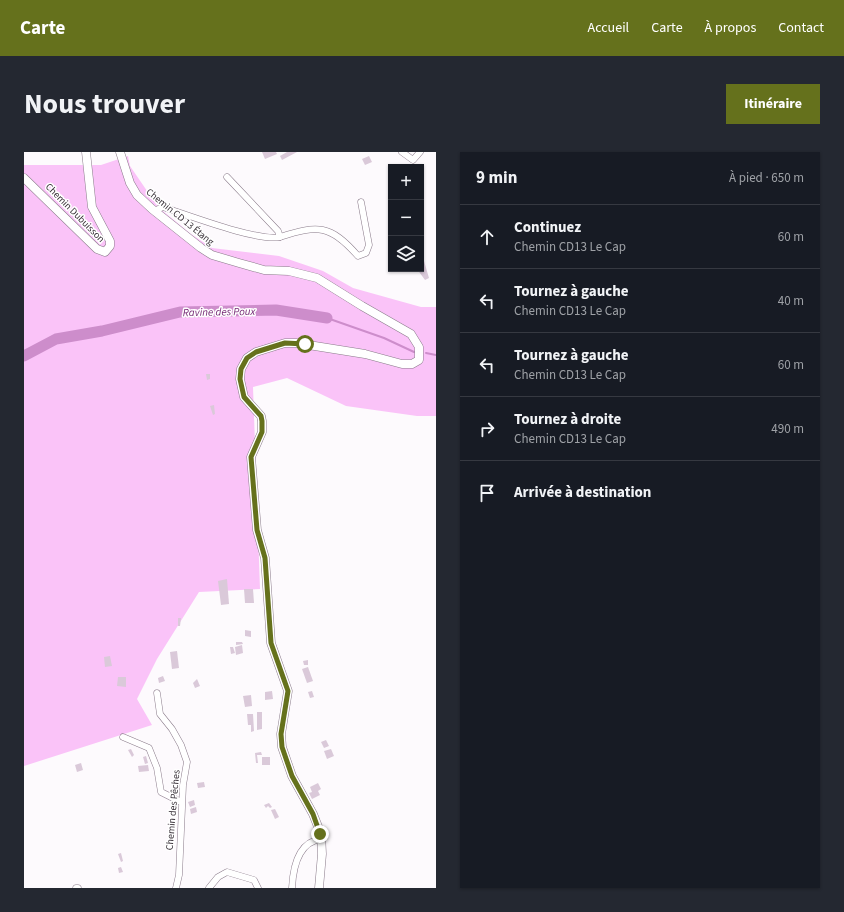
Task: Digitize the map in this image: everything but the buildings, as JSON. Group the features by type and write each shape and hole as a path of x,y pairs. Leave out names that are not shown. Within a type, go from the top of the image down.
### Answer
{"main road":[{"name":"Chemin Dubuisson","path":"24,178 97,249 105,252 110,246 110,241 92,207 86,152"},
{"name":"Chemin CD 13 Étang","path":"121,153 130,183 137,195 154,211 212,255 264,270 289,271 317,278 411,334 417,341 420,351 419,360 416,363 408,365 365,354 296,343 285,343 256,352 247,358 241,369 241,390 244,397 261,416 262,421 262,432 251,457 257,530 265,558 271,643 288,691 281,734 282,747 292,776 313,814 321,839"},
{"path":"319,888 321,839"}],"street":[{"path":"402,152 413,160 420,152"},
{"path":"227,177 278,231 280,237"},
{"path":"154,211 163,207 239,231 272,239 309,228 326,230 346,242 358,256 366,254 369,245 361,202"},
{"name":"Chemin des Pêches","path":"156,693 160,714 172,729 181,745 187,762 181,802 179,875 176,888"},
{"path":"123,738 149,748 157,768 162,792 181,802"},
{"path":"292,888 297,855 308,845 321,839"},
{"path":"209,888 218,877 227,872 254,880 258,888"}],"shaded area":[{"path":"128,156 130,166 158,207 191,234 212,248 279,256 323,271 353,288 421,307 436,307 436,416 417,416 346,406 287,378 253,387 260,589 199,592 157,659 137,699 152,725 24,766 24,165 101,165"}],"waterway":[{"name":"Ravine des Poux","path":"24,356 56,339 102,331 180,312 276,310 327,318"},
{"name":"Ravine des Poux","path":"327,318 384,338 414,352"},
{"name":"Ravine des Poux","path":"426,353 436,355"}],"route":[{"path":"305,344 285,343 256,352 247,358 241,369 240,379 241,390 244,397 261,416 263,426 262,432 251,453 251,457 257,530 265,558 271,643 275,658 288,691 288,701 281,734 282,747 284,758 313,814 320,834"}]}
